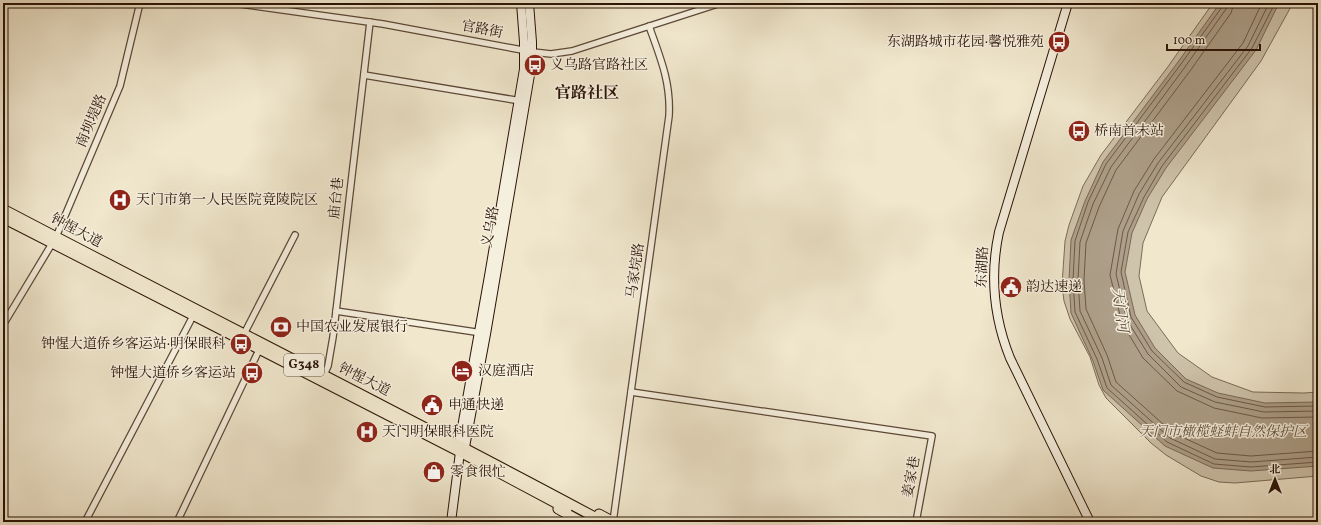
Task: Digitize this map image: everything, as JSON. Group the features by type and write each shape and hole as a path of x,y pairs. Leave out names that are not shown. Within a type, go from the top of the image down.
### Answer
{"highway":[{"path":"3,204 54,240"},
{"name":"钟惺大道","path":"3,209 54,240 192,318 258,352 461,448 591,522"},
{"name":"钟惺大道","path":"3,218 54,240 245,332 325,374 411,424"},
{"path":"3,223 54,240"},
{"path":"529,486 556,491 613,522"},
{"path":"529,486 556,509 582,522"},
{"name":"钟惺大道","path":"529,486 604,522"}],"main road":[{"name":"义乌路","path":"521,3 529,52"},
{"name":"义乌路","path":"451,522 461,448 522,102 524,69 529,52 529,3"},
{"name":"东湖路","path":"1064,3 996,231 992,252 991,290 995,325 1006,360 1086,522"},
{"name":"东湖路","path":"1068,3 999,232 995,261 994,290 999,325 1010,358 1090,522"}],"street":[{"name":"南坝堤路","path":"3,325 54,240 120,86 140,3"},
{"name":"官路街","path":"233,3 370,22 529,52 551,54 572,51 721,3"},
{"name":"庙台巷","path":"325,374 331,350 336,311 370,22"},
{"name":"马家垸路","path":"613,522 669,116 667,78 649,26"},
{"path":"364,75 522,102"},
{"path":"245,332 295,235"},
{"path":"336,311 482,333"},
{"path":"85,522 192,318"},
{"path":"177,522 258,352"},
{"name":"姜家巷","path":"632,392 932,436 916,522"}],"green space":[{"name":"天门市橄榄蛏蚌自然保护区","path":"1213,3 1293,3 1261,61 1162,197 1143,243 1139,276 1147,311 1178,353 1212,377 1253,392 1318,392 1318,476 1235,483 1219,482 1201,476 1166,455 1151,443 1106,398 1099,385 1090,357 1070,319 1064,301 1062,285 1065,241 1083,186 1101,155 1167,68"}],"water":[{"name":"天门市橄榄蛏蚌自然保护区","path":"1220,3 1279,3 1256,50 1166,168 1147,199 1132,233 1125,272 1135,315 1155,348 1186,379 1218,393 1265,403 1318,402 1318,466 1251,471 1213,468 1165,446 1103,390 1093,361 1071,313 1069,280 1071,240 1085,201 1103,162"}],"place":[{"name":"东湖路城市花园·馨悦雅苑","path":"1059,42"},
{"name":"义乌路官路社区","path":"535,65"},
{"name":"桥南首末站","path":"1079,131"},
{"name":"天门市第一人民医院竟陵院区","path":"120,200"},
{"name":"韵达速递","path":"1011,287"},
{"name":"中国农业发展银行","path":"281,327"},
{"name":"钟惺大道侨乡客运站·明保眼科","path":"241,344"},
{"name":"汉庭酒店","path":"462,371"},
{"name":"钟惺大道侨乡客运站","path":"252,373"},
{"name":"申通快递","path":"432,405"},
{"name":"天门明保眼科医院","path":"367,432"},
{"name":"零食很忙","path":"434,472"}],"district":[{"name":"官路社区","path":"587,94"}],"water label":[{"name":"天门河","path":"1119,310"}]}
